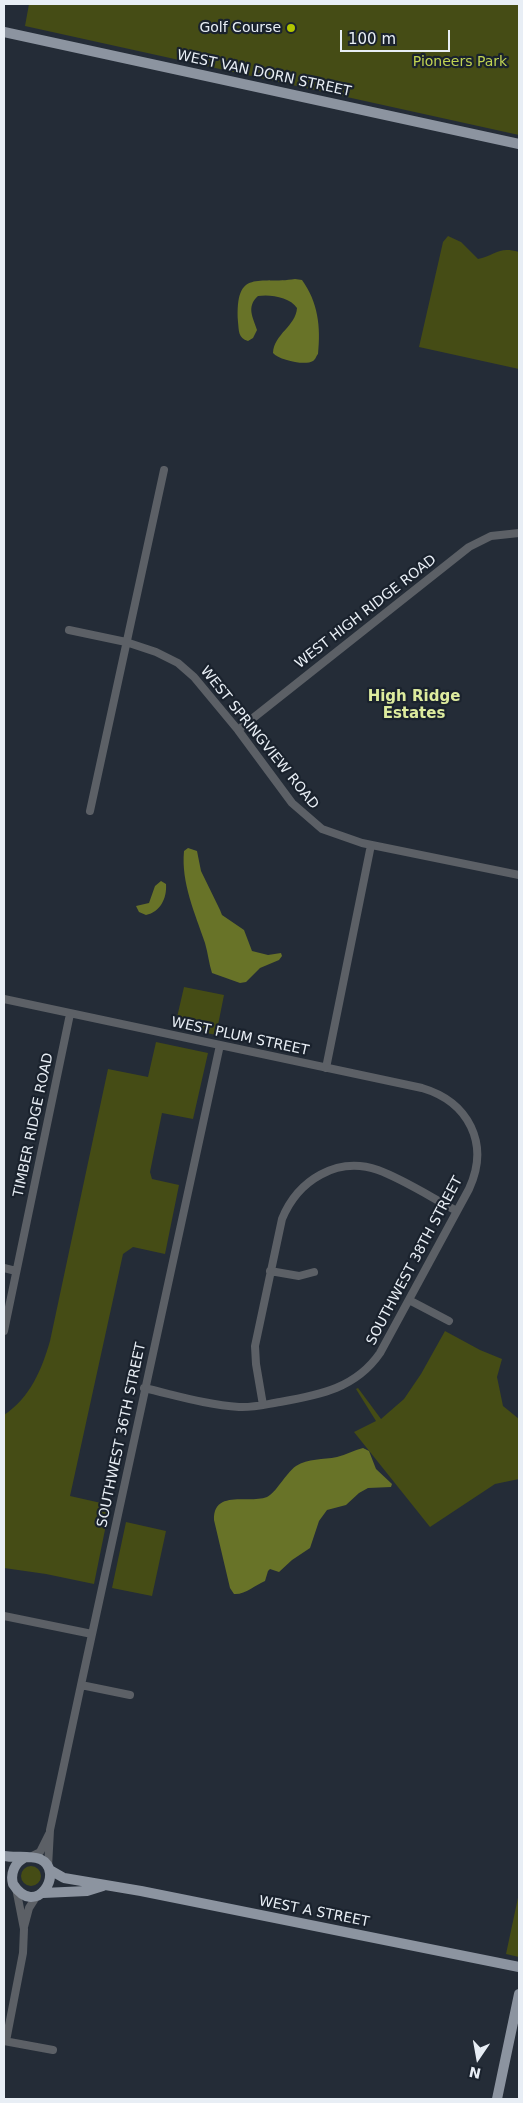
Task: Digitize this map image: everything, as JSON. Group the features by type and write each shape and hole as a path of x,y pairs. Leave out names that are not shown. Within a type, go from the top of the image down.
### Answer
{"main road":[{"name":"WEST VAN DORN STREET","path":"4,32 519,144"},
{"path":"4,1856 39,1859 49,1868 49,1880 40,1895 24,1895 4,1870"},
{"path":"14,1884 16,1865 26,1858"},
{"name":"WEST A STREET","path":"49,1868 64,1878 141,1891 519,1966"},
{"name":"WEST A STREET","path":"40,1895 87,1892 103,1886"},
{"path":"497,2099 519,1994"}],"street":[{"path":"90,811 164,470"},
{"name":"WEST HIGH RIDGE ROAD","path":"238,730 469,547 491,536 519,532"},
{"name":"WEST SPRINGVIEW ROAD","path":"69,630 126,642 156,652 178,664 194,677 238,730 292,803 322,829 372,845 519,875"},
{"path":"326,1068 372,845"},
{"name":"WEST PLUM STREET","path":"4,1000 432,1091 449,1100 464,1114"},
{"name":"TIMBER RIDGE ROAD","path":"4,1331 70,1014"},
{"name":"SOUTHWEST 36TH STREET","path":"49,1868 50,1830 144,1388 220,1045"},
{"name":"SOUTHWEST 38TH STREET","path":"144,1388 228,1406 248,1407 325,1394 352,1381 373,1364 472,1182 477,1158 475,1138 464,1114"},
{"path":"263,1405 255,1346 280,1227 285,1210 297,1192 314,1178 328,1171 345,1166 369,1168 386,1174 457,1211"},
{"path":"4,1268 16,1271"},
{"path":"270,1271 299,1276 314,1272"},
{"path":"409,1300 449,1321"},
{"path":"4,1616 92,1634"},
{"path":"81,1685 130,1695"},
{"name":"SOUTHWEST 36TH STREET","path":"26,1858 40,1852 50,1830"},
{"path":"14,1884 24,1928 24,1954 5,2041 53,2050"},
{"path":"24,1928 29,1908 40,1895"}],"green space":[{"name":"Pioneers Park","path":"29,4 519,4 519,135 25,26"},
{"path":"448,236 461,242 478,259 506,250 519,252 519,369 419,347 443,242"},
{"path":"184,987 224,995 216,1035 175,1026"},
{"path":"156,1042 208,1053 193,1119 162,1113 150,1172 152,1179 179,1185 165,1254 133,1247 123,1254 70,1496 110,1505 94,1584 4,1568 4,1415 21,1400 34,1382 50,1341 108,1069 148,1077"},
{"path":"445,1331 480,1350 502,1359 497,1377 503,1406 519,1419 519,1479 495,1484 430,1527 354,1432 376,1421 356,1389 358,1388 381,1419 404,1399 421,1374"},
{"path":"126,1522 166,1531 152,1596 112,1588"},
{"path":"31,1866 38,1869 41,1876 38,1883 31,1886 24,1883 21,1876 24,1869"},
{"path":"519,1893 519,1957 506,1954"}],"shaded area":[{"path":"302,280 307,288 312,297 317,315 319,334 318,354 314,360 304,363 292,362 273,353 277,340 296,314 297,308 290,301 268,295 258,296 251,308 257,330 253,338 248,341 241,336 238,322 238,305 245,286 252,282"},
{"path":"188,848 197,851 201,871 222,915 244,930 252,951 268,955 281,953 282,956 279,960 260,968 246,982 240,983 212,973 205,943 187,886 184,851"},
{"path":"161,881 166,884 162,904 155,911 146,915 139,912 136,906 149,903 155,886"},
{"path":"363,1448 369,1451 376,1469 392,1484 391,1487 368,1488 359,1493 346,1505 327,1510 319,1521 310,1548 292,1560 279,1572 270,1569 265,1581 246,1591 234,1594 230,1588 214,1520 215,1510 219,1504 226,1501 267,1497 274,1492 292,1469 301,1463 337,1457"}],"place":[{"name":"Golf Course","path":"291,28"}],"district":[{"name":"High Ridge Estates","path":"414,706"}]}
